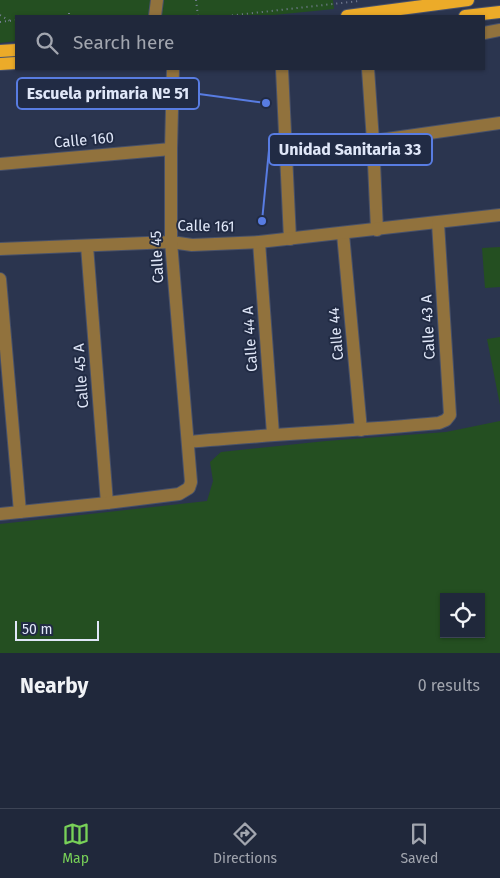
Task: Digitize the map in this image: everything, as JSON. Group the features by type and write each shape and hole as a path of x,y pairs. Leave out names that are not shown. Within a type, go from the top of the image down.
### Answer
{"main road":[{"path":"362,15 468,0"},
{"path":"474,15 500,12"},
{"path":"0,51 15,50"},
{"path":"0,64 15,63"}],"street":[{"path":"155,15 157,0"},
{"path":"485,33 500,30"},
{"name":"Calle 45","path":"0,514 107,503 184,492 189,488 191,482 171,242 173,70"},
{"path":"282,70 290,239"},
{"path":"368,70 376,230"},
{"path":"373,141 500,123"},
{"name":"Calle 160","path":"0,164 171,149"},
{"name":"Calle 161","path":"0,249 171,242 192,245 259,242 500,215"},
{"name":"Calle 43 A","path":"361,430 439,423 446,420 450,414 438,223"},
{"name":"Calle 44","path":"343,234 361,430"},
{"name":"Calle 44 A","path":"259,242 273,434"},
{"name":"Calle 45 A","path":"88,246 107,503"},
{"path":"0,279 20,512"},
{"path":"188,442 273,434 361,430"}],"path":[{"path":"196,0 198,15"},
{"path":"234,15 331,2 359,1 362,15"},
{"path":"0,15 10,21"},
{"path":"0,22 15,20"}],"green space":[{"path":"0,0 333,0 334,9 274,15 15,15 15,41 0,43"},
{"path":"500,247 500,287 485,288 482,248"},
{"path":"500,337 500,405 487,339"},
{"path":"500,421 500,653 0,653 0,524 207,501 213,481 210,462 221,452 326,441 446,432"}],"place":[{"name":"Escuela primaria Nº 51","path":"266,103"},
{"name":"Unidad Sanitaria 33","path":"262,221"}]}
